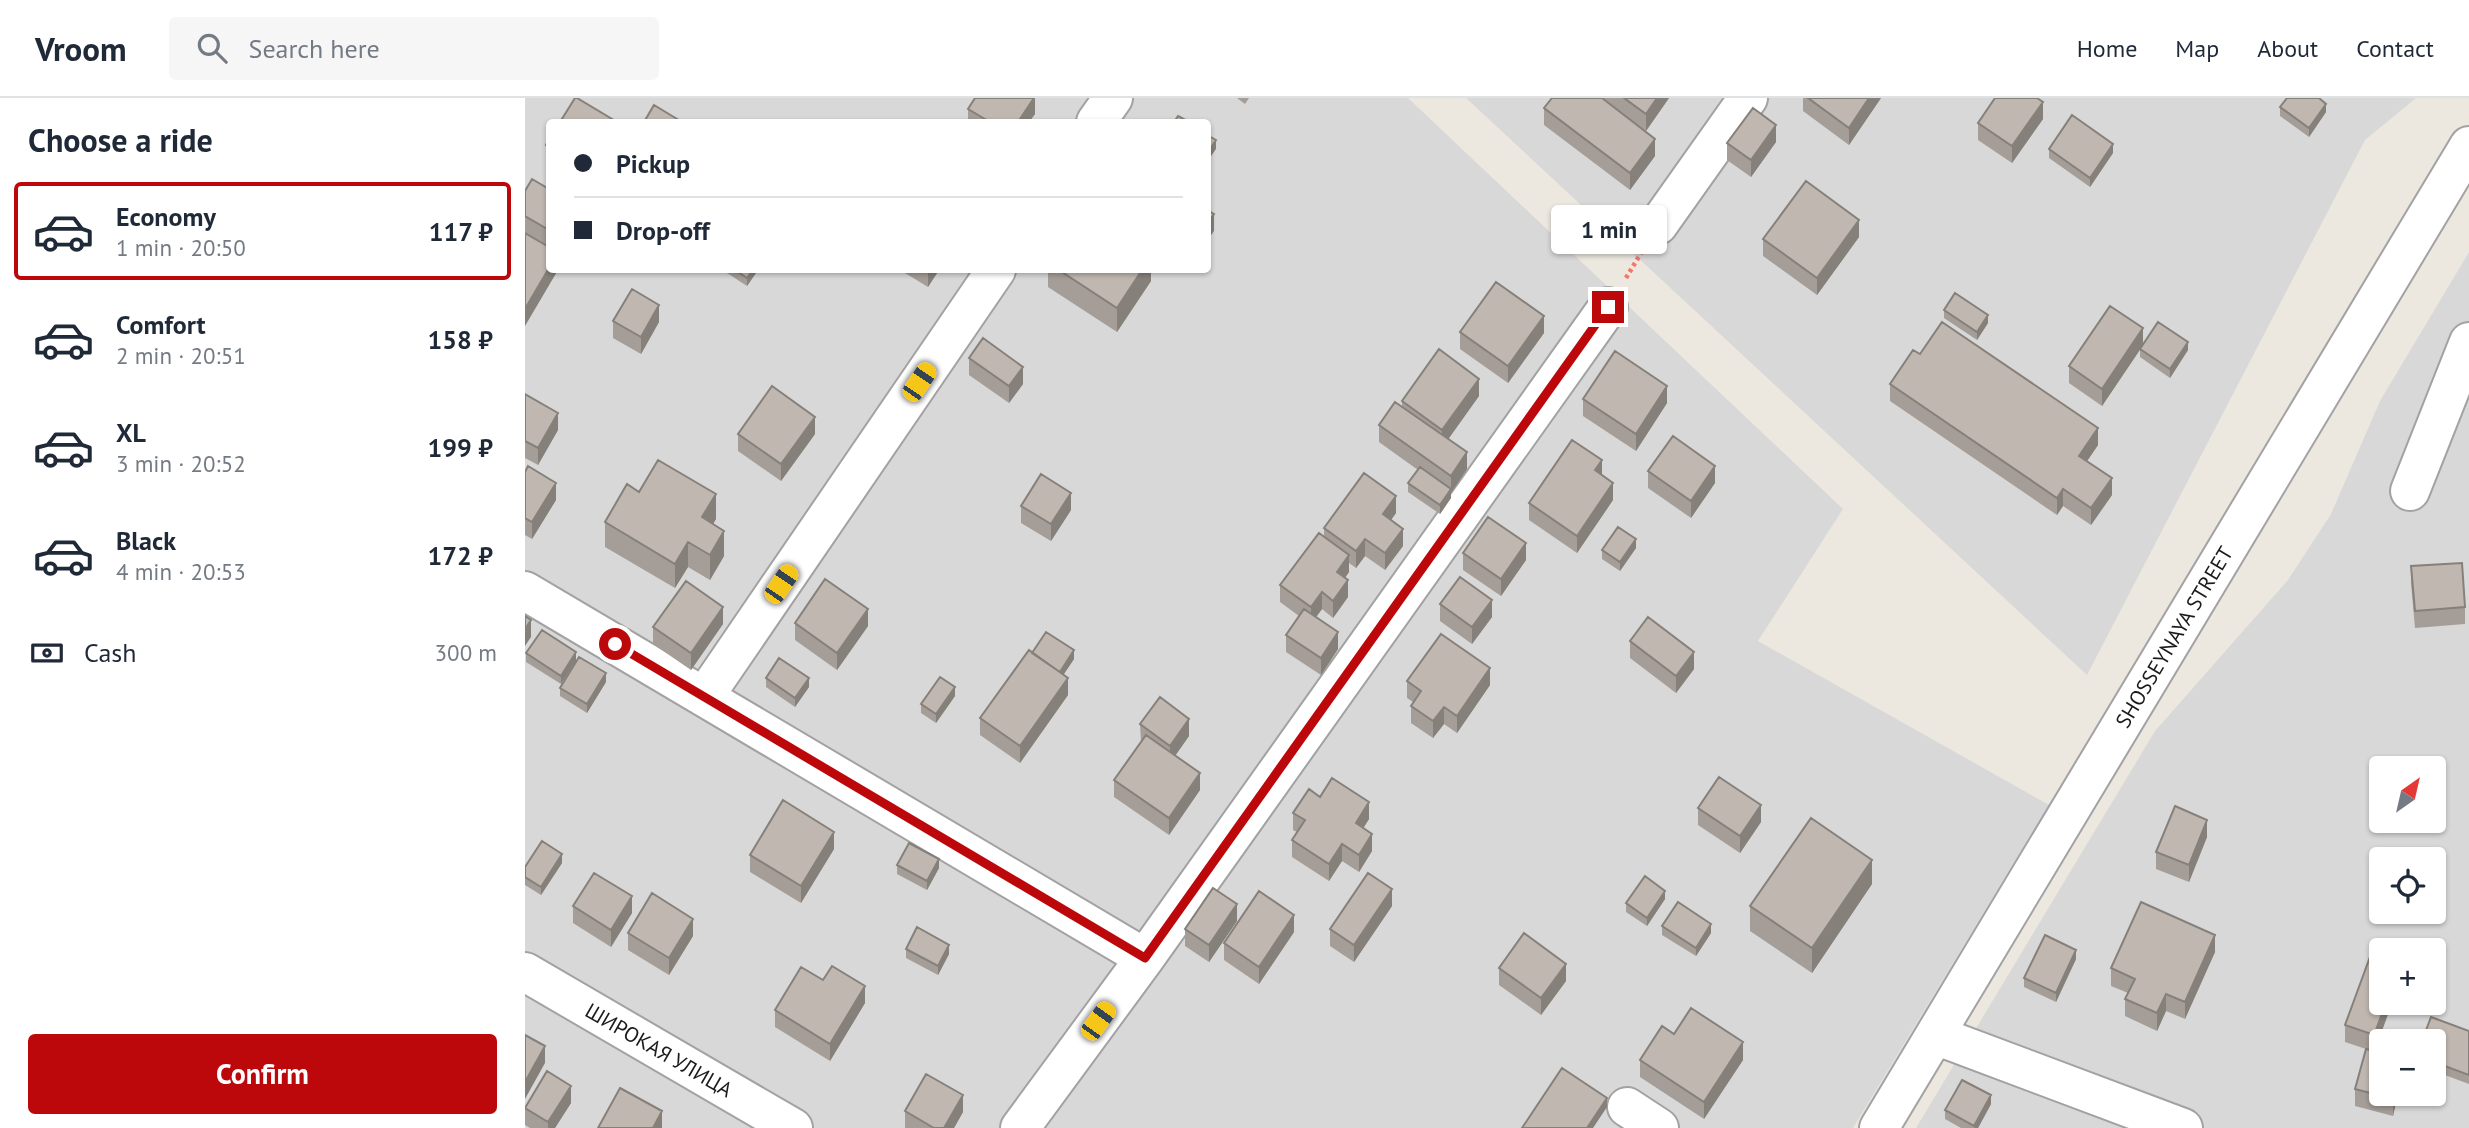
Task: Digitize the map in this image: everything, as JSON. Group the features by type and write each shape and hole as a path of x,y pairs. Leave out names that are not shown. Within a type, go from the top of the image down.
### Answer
{"street":[{"path":"1098,119 1113,98"},
{"path":"1658,225 1748,98"},
{"name":"SHOSSEYNAYA STREET","path":"1879,1128 2469,146"},
{"path":"704,697 994,273"},
{"path":"1020,1128 1145,958 1608,307"},
{"path":"2410,491 2469,342"},
{"path":"525,591 1145,958"},
{"name":"ШИРОКАЯ УЛИЦА","path":"525,972 793,1128"},
{"path":"1935,1035 2183,1128"},
{"path":"1627,1107 1659,1128"}],"path":[{"path":"1608,307 1658,225"}],"shaded area":[{"path":"525,98 1408,98 1843,509 1758,641 2049,805 1853,1128 525,1128"},
{"path":"1466,98 2416,98 2365,140 2087,675"},
{"path":"2469,252 2469,1128 1916,1128 2155,731 2288,580 2331,514 2380,401"}],"building":[{"path":"577,98 612,119 562,119"},
{"path":"975,98 1034,98 1020,119 985,119 968,109"},
{"path":"1552,98 1602,98 1655,139 1630,173 1544,108"},
{"path":"1624,98 1657,98 1646,114"},
{"path":"1808,98 1869,98 1849,128"},
{"path":"1995,98 2037,98 2043,102 2012,146 1978,123"},
{"path":"2287,98 2319,98 2326,104 2309,128 2280,107"},
{"path":"654,105 677,119 646,119"},
{"path":"1753,108 1776,125 1751,160 1727,143"},
{"path":"2072,115 2113,144 2090,178 2049,149"},
{"path":"532,179 546,187 546,228 525,216 525,191"},
{"path":"1806,181 1859,220 1817,278 1763,239"},
{"path":"525,233 546,245 546,273 525,309"},
{"path":"1064,273 1140,273 1117,308"},
{"path":"1496,282 1544,316 1508,366 1460,332"},
{"path":"632,289 659,305 641,337 613,321"},
{"path":"1955,293 1988,315 1977,332 1944,310"},
{"path":"2110,306 2143,328 2102,389 2069,366"},
{"path":"1942,322 2098,428 2079,456 2112,478 2091,508 2063,489 2057,498 1890,384 1913,350 1920,354"},
{"path":"2158,322 2188,342 2170,369 2140,349"},
{"path":"983,338 1023,367 1009,386 969,358"},
{"path":"1439,349 1479,379 1442,430 1402,401"},
{"path":"1615,351 1667,386 1636,434 1583,399"},
{"path":"772,386 815,417 781,464 738,434"},
{"path":"525,394 558,413 538,448 525,441"},
{"path":"1395,402 1467,452 1451,476 1379,425"},
{"path":"1673,436 1715,466 1691,501 1648,471"},
{"path":"1572,440 1602,460 1595,470 1613,483 1577,536 1529,503"},
{"path":"658,460 716,494 702,517 724,531 710,555 688,542 675,564 605,522 627,484 639,492"},
{"path":"528,466 556,483 532,522 525,518 525,472"},
{"path":"1420,467 1451,489 1440,505 1408,483"},
{"path":"1364,473 1396,496 1383,514 1403,529 1385,553 1365,539 1356,551 1324,528"},
{"path":"1041,474 1071,493 1051,524 1021,506"},
{"path":"1488,517 1526,543 1501,579 1463,553"},
{"path":"1618,527 1636,539 1620,562 1602,550"},
{"path":"1319,533 1349,555 1337,572 1348,580 1333,601 1322,592 1311,607 1280,585"},
{"path":"2462,563 2465,607 2415,611 2411,566"},
{"path":"1460,577 1492,600 1472,627 1440,604"},
{"path":"825,579 868,609 837,653 795,623"},
{"path":"686,581 723,607 691,653 653,627"},
{"path":"1304,609 1338,632 1321,658 1286,635"},
{"path":"525,616 531,620 525,629"},
{"path":"1648,617 1694,652 1676,676 1630,641"},
{"path":"542,630 576,652 561,676 526,653"},
{"path":"1046,632 1074,650 1060,672 1032,653"},
{"path":"1441,634 1490,668 1457,716 1444,707 1433,721 1411,706 1421,691 1407,681"},
{"path":"1029,650 1068,678 1020,746 980,718"},
{"path":"579,657 606,673 587,704 560,688"},
{"path":"779,658 809,678 795,698 766,678"},
{"path":"940,677 955,687 936,714 921,704"},
{"path":"1160,697 1189,719 1170,746 1140,724"},
{"path":"1146,735 1200,773 1169,818 1114,780"},
{"path":"1719,777 1761,805 1740,836 1698,808"},
{"path":"1332,778 1369,802 1356,823 1372,834 1359,855 1342,844 1329,864 1292,840 1305,820 1293,813 1309,789 1320,797"},
{"path":"783,800 834,832 801,886 750,855"},
{"path":"2175,806 2207,820 2189,865 2156,852"},
{"path":"1811,818 1872,860 1812,948 1750,906"},
{"path":"542,841 562,854 541,887 525,877 525,867"},
{"path":"909,843 939,859 927,881 897,865"},
{"path":"594,873 632,896 611,930 573,906"},
{"path":"1368,873 1392,889 1354,945 1330,929"},
{"path":"1645,876 1665,891 1647,918 1626,903"},
{"path":"1213,888 1237,904 1209,945 1185,929"},
{"path":"1259,891 1294,915 1259,967 1224,943"},
{"path":"652,893 693,919 669,958 628,933"},
{"path":"1678,902 1711,924 1696,948 1662,926"},
{"path":"2141,902 2215,935 2185,1002 2166,994 2157,1013 2125,999 2135,979 2111,968"},
{"path":"917,927 949,945 938,966 906,949"},
{"path":"1524,933 1566,964 1541,998 1499,968"},
{"path":"2045,935 2076,950 2056,993 2024,978"},
{"path":"2369,960 2369,1015 2382,1015 2376,1029 2369,1029 2369,1033 2345,1025"},
{"path":"832,966 865,986 830,1044 775,1010 801,967 823,980"},
{"path":"1691,1008 1743,1042 1704,1102 1640,1060 1662,1026 1674,1034"},
{"path":"2431,1017 2469,1031 2469,1075 2446,1066 2446,1029 2426,1029"},
{"path":"525,1035 545,1046 525,1082"},
{"path":"2366,1049 2369,1050 2369,1093 2355,1089"},
{"path":"1562,1068 1607,1098 1587,1128 1522,1128"},
{"path":"547,1071 571,1086 548,1122 525,1108"},
{"path":"926,1074 963,1095 944,1128 934,1128 905,1111"},
{"path":"1962,1080 1991,1095 1974,1126 1945,1110"},
{"path":"620,1088 662,1111 653,1128 598,1128"}],"route":[{"path":"615,644 1145,958 1608,307"}]}
